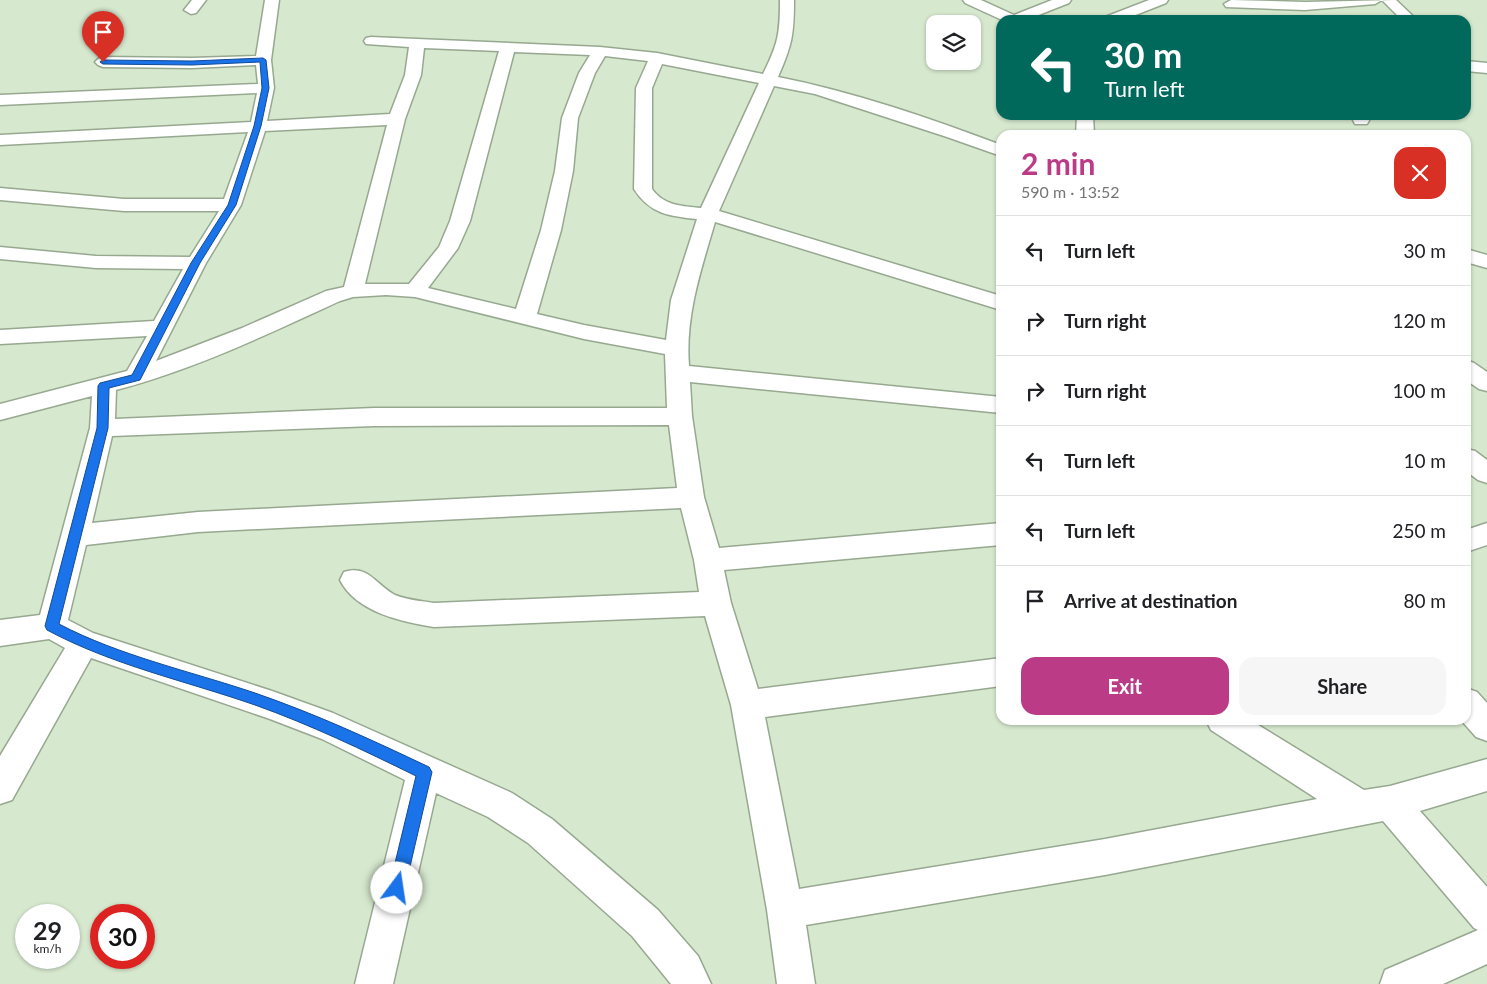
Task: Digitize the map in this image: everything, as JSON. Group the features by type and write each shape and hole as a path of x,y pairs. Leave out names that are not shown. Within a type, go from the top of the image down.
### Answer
{"street":[{"path":"136,377 160,328 196,263 232,205 258,126 266,88 263,60 272,0"},
{"path":"787,0 787,26 784,46 708,214 682,300 677,361 680,416 691,498 708,560 716,604 747,705 785,910 796,984"},
{"path":"970,0 1003,15"},
{"path":"1026,15 1064,0"},
{"path":"1123,15 1161,0"},
{"path":"1229,2 1306,6 1375,0"},
{"path":"1388,0 1404,15"},
{"path":"1229,2 1240,15"},
{"path":"371,41 600,51 657,58 842,96 954,133 996,149"},
{"path":"353,291 397,119 413,75 417,44"},
{"path":"415,290 448,248 460,221 508,47"},
{"path":"525,316 551,230 564,171 570,118 587,73 600,51"},
{"path":"657,58 644,88 643,189 647,197 655,204 666,208 708,214 996,301"},
{"path":"103,62 192,63 263,60"},
{"path":"1471,66 1487,68"},
{"path":"0,100 266,88"},
{"path":"0,140 397,119"},
{"path":"0,194 124,204 232,205"},
{"path":"0,254 61,260 196,263"},
{"path":"1471,257 1487,262"},
{"path":"0,412 136,377 234,339 333,296 353,291 386,289 415,290 525,316 677,361 996,403"},
{"path":"0,337 160,328"},
{"path":"1471,371 1487,382"},
{"path":"52,626 102,428 104,386"},
{"path":"102,428 374,417 680,416"},
{"path":"1471,462 1487,473"},
{"path":"76,535 198,522 360,512 691,498"},
{"path":"708,560 996,534"},
{"path":"1471,539 1487,534"},
{"path":"354,580 384,604 404,610 434,615 716,604"},
{"path":"0,632 52,626 84,643 280,708 333,728 424,772 466,788 500,806 540,831 644,923 684,970 692,984"},
{"path":"0,788 84,643"},
{"path":"747,705 996,673"},
{"path":"1471,708 1487,726"},
{"path":"1231,725 1375,806 1487,915"},
{"path":"374,984 424,772"},
{"path":"785,910 1105,857 1375,806 1487,775"},
{"path":"1398,984 1487,945"}],"route":[{"path":"103,62 168,64 263,60 266,88 258,126 232,205 196,263 160,328 136,377 104,386 102,428 87,495 52,626 84,643 256,699 333,728 424,772 397,888"}]}
